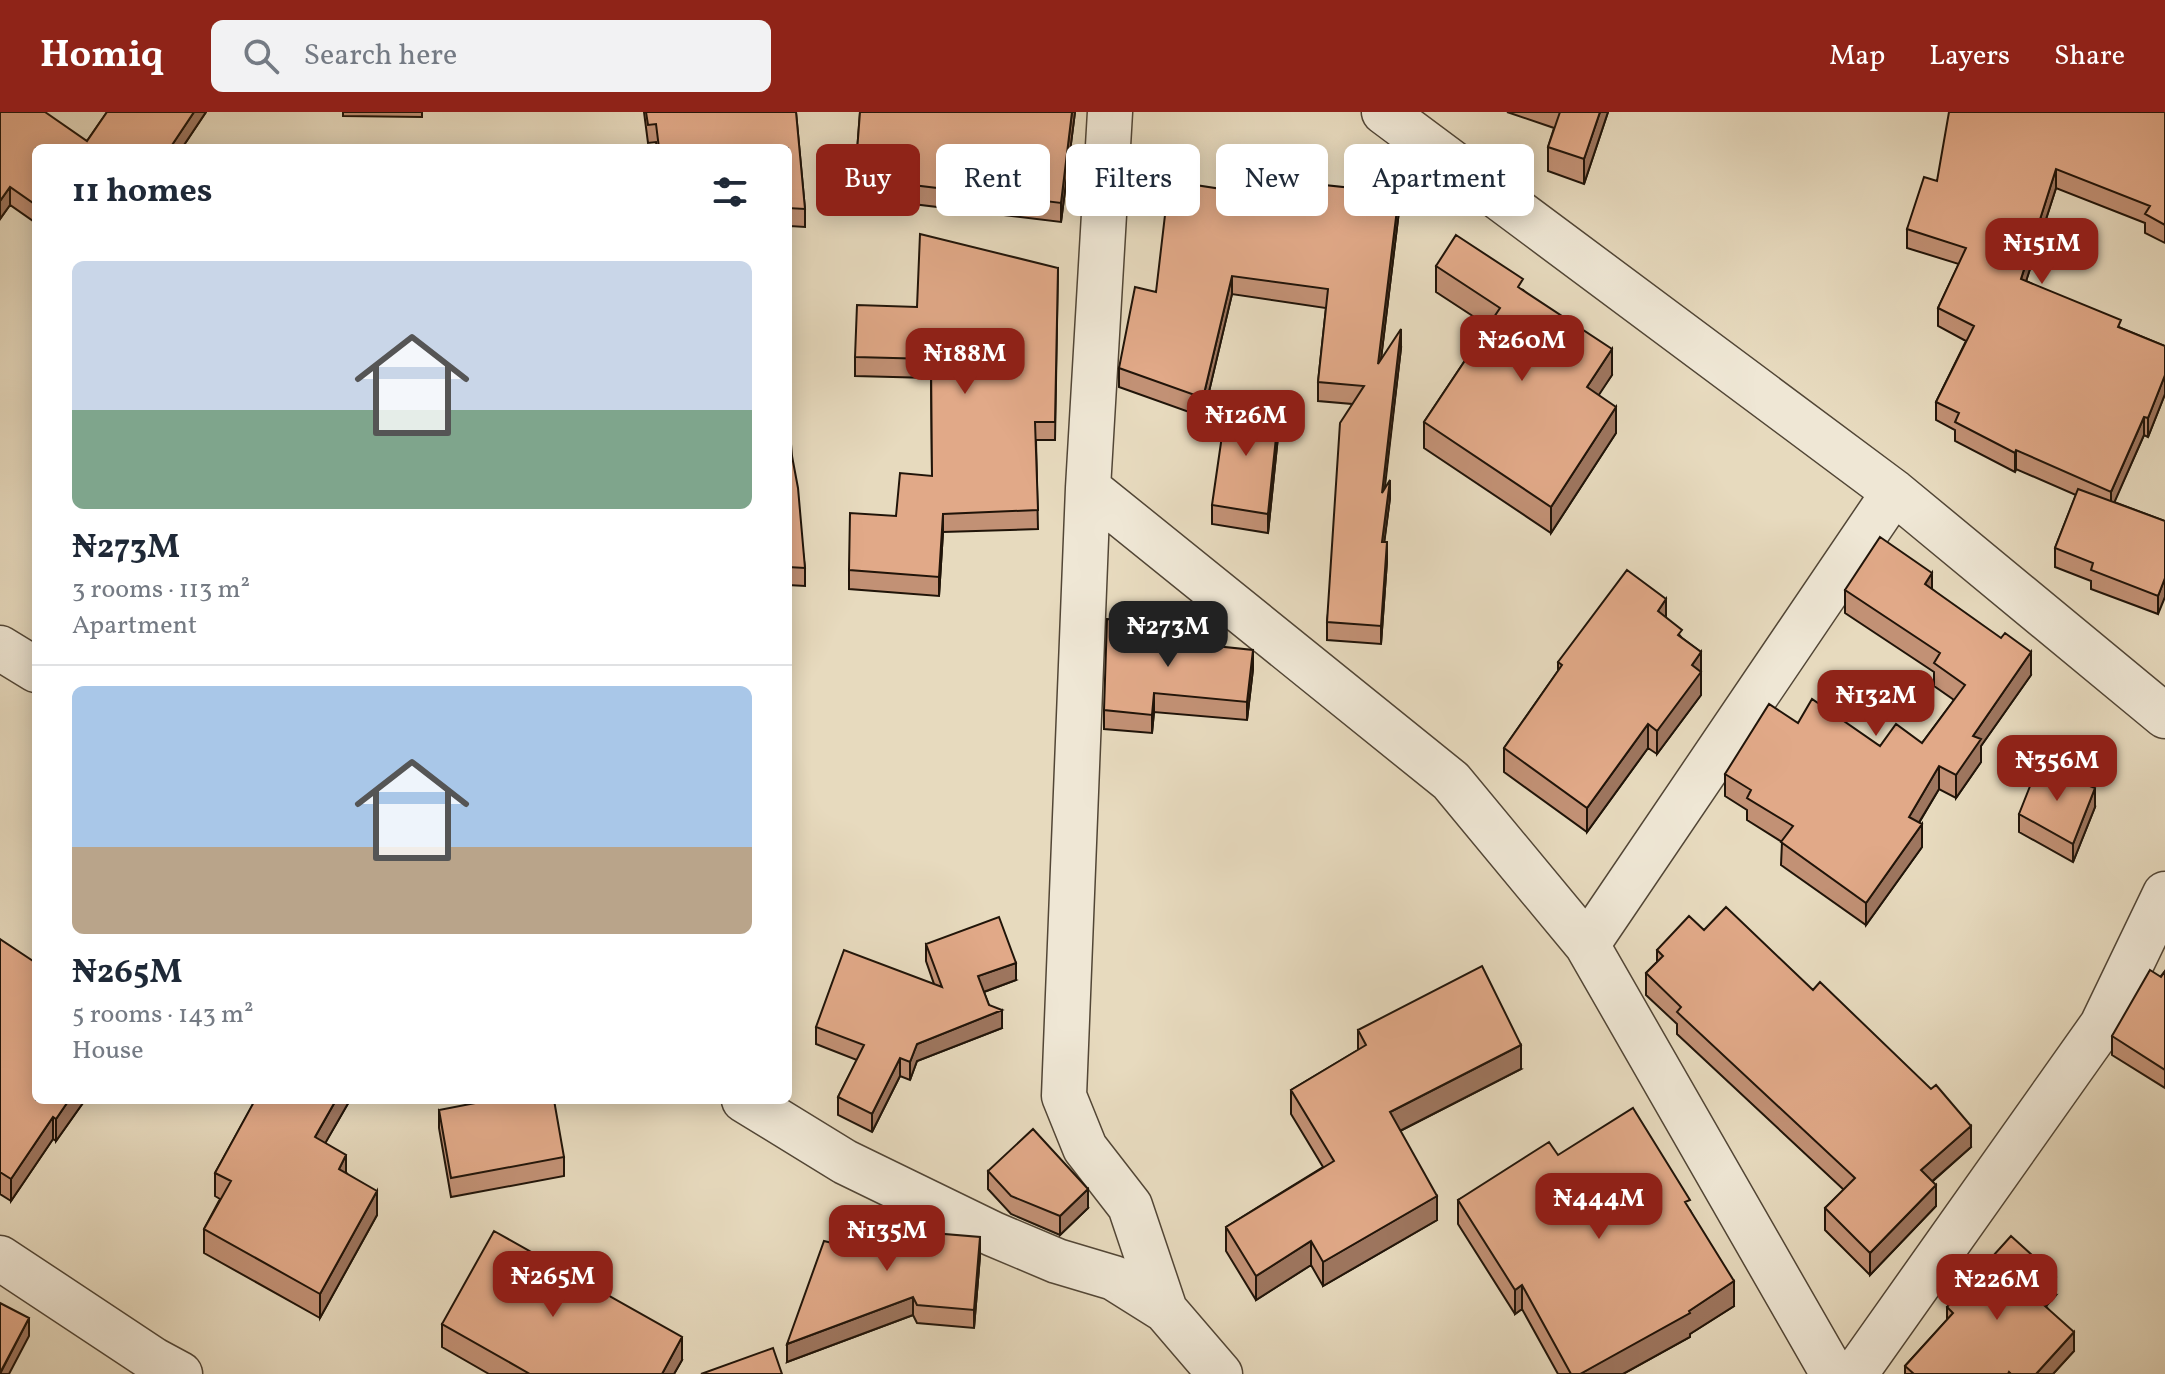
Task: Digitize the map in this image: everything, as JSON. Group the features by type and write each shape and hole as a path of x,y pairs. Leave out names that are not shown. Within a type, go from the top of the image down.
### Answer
{"street":[{"path":"1110,112 1088,488 1064,1096 1085,1148 1130,1206 1165,1310"},
{"path":"1384,112 1894,492 2165,716"},
{"path":"1088,488 1451,781 1587,945 1833,1374"},
{"path":"1587,945 1894,492"},
{"path":"0,648 32,668"},
{"path":"1855,1374 2102,1025 2165,894"},
{"path":"751,1104 845,1162 993,1234 1057,1261 1114,1278 1165,1310 1220,1374"},
{"path":"0,1258 180,1374"}],"building":[{"path":"0,112 45,112 87,141 107,112 194,112 173,144 32,144 32,202 10,187 0,201"},
{"path":"646,112 796,112 805,209 792,208 792,144 658,144 656,124 648,125"},
{"path":"860,112 1072,112 1061,203 1050,202 1050,144 936,144 936,188 920,186 920,144 858,144"},
{"path":"1560,112 1600,112 1584,159 1548,147"},
{"path":"1949,112 2165,112 2165,225 2145,214 2150,206 2056,169 2021,279 2121,320 2118,327 2165,346 2165,375 2148,418 2144,417 2111,492 2016,450 2015,453 1955,422 1959,413 1936,402 1974,326 1938,308 1966,248 1907,229 1924,177 1937,181"},
{"path":"1328,185 1344,187 1344,216 1396,216 1378,364 1401,329 1382,493 1390,480 1382,542 1387,542 1381,626 1327,622 1340,423 1364,386 1318,382 1328,289 1232,276 1203,398 1119,368 1135,287 1156,292 1165,216 1200,216 1200,186 1216,188 1216,216 1328,216"},
{"path":"920,234 1058,268 1055,422 1035,422 1038,510 943,514 939,577 849,570 850,513 896,516 900,473 932,476 931,359 855,357 857,305 917,307"},
{"path":"1456,235 1523,279 1518,287 1612,349 1587,387 1616,407 1551,507 1424,422 1500,308 1436,266"},
{"path":"1227,401 1279,409 1268,514 1212,505"},
{"path":"792,456 798,488 805,568 792,567"},
{"path":"2078,489 2165,521 2165,578 2158,596 2091,570 2093,563 2055,548"},
{"path":"1880,537 1932,573 1925,584 2001,638 2005,633 2031,652 1973,736 1981,739 1956,775 1939,766 1909,817 1922,824 1866,903 1781,842 1793,826 1747,798 1751,790 1725,774 1769,704 1798,723 1812,699 1880,746 1896,724 1922,743 1965,685 1934,663 1940,653 1845,590"},
{"path":"1627,570 1666,599 1658,611 1682,630 1678,635 1701,652 1692,665 1701,672 1657,731 1648,724 1587,808 1504,748 1562,665 1558,662"},
{"path":"1107,619 1160,623 1158,640 1253,650 1247,702 1154,693 1152,715 1104,710"},
{"path":"2038,766 2095,788 2073,844 2019,814"},
{"path":"1726,907 1813,990 1820,982 1931,1089 1936,1085 1971,1126 1921,1170 1936,1185 1870,1253 1825,1208 1855,1178 1677,1012 1681,1007 1646,973 1663,956 1657,950 1689,916 1704,930"},
{"path":"999,917 1016,963 978,976 989,1005 1002,1010 917,1044 910,1062 900,1058 872,1114 838,1097 864,1045 816,1027 844,950 942,987 926,944"},
{"path":"0,939 32,960 32,1104 66,1104 56,1119 53,1117 11,1179 0,1172"},
{"path":"1482,966 1521,1045 1390,1112 1437,1196 1323,1262 1311,1241 1256,1276 1226,1227 1334,1161 1291,1090 1366,1045 1358,1030"},
{"path":"2150,970 2161,977 2165,971 2165,1070 2112,1036"},
{"path":"253,1104 334,1104 315,1137 346,1155 339,1169 377,1191 320,1294 204,1229 231,1181 215,1173"},
{"path":"470,1104 555,1104 564,1157 451,1178 439,1110"},
{"path":"1633,1108 1690,1200 1685,1202 1734,1281 1690,1313 1580,1374 1571,1374 1522,1285 1515,1290 1458,1200 1549,1142 1558,1155"},
{"path":"1033,1129 1088,1189 1060,1216 1011,1196 988,1171"},
{"path":"871,1208 912,1221 909,1231 980,1237 974,1310 917,1305 913,1297 787,1344 824,1241 836,1244"},
{"path":"494,1231 682,1337 662,1374 530,1374 442,1324"},
{"path":"2011,1236 2056,1277 2036,1298 2074,1332 2036,1374 1914,1374 1905,1366 1953,1313 1947,1307"},
{"path":"0,1303 29,1318 0,1373"},
{"path":"773,1348 782,1374 701,1374"}]}
